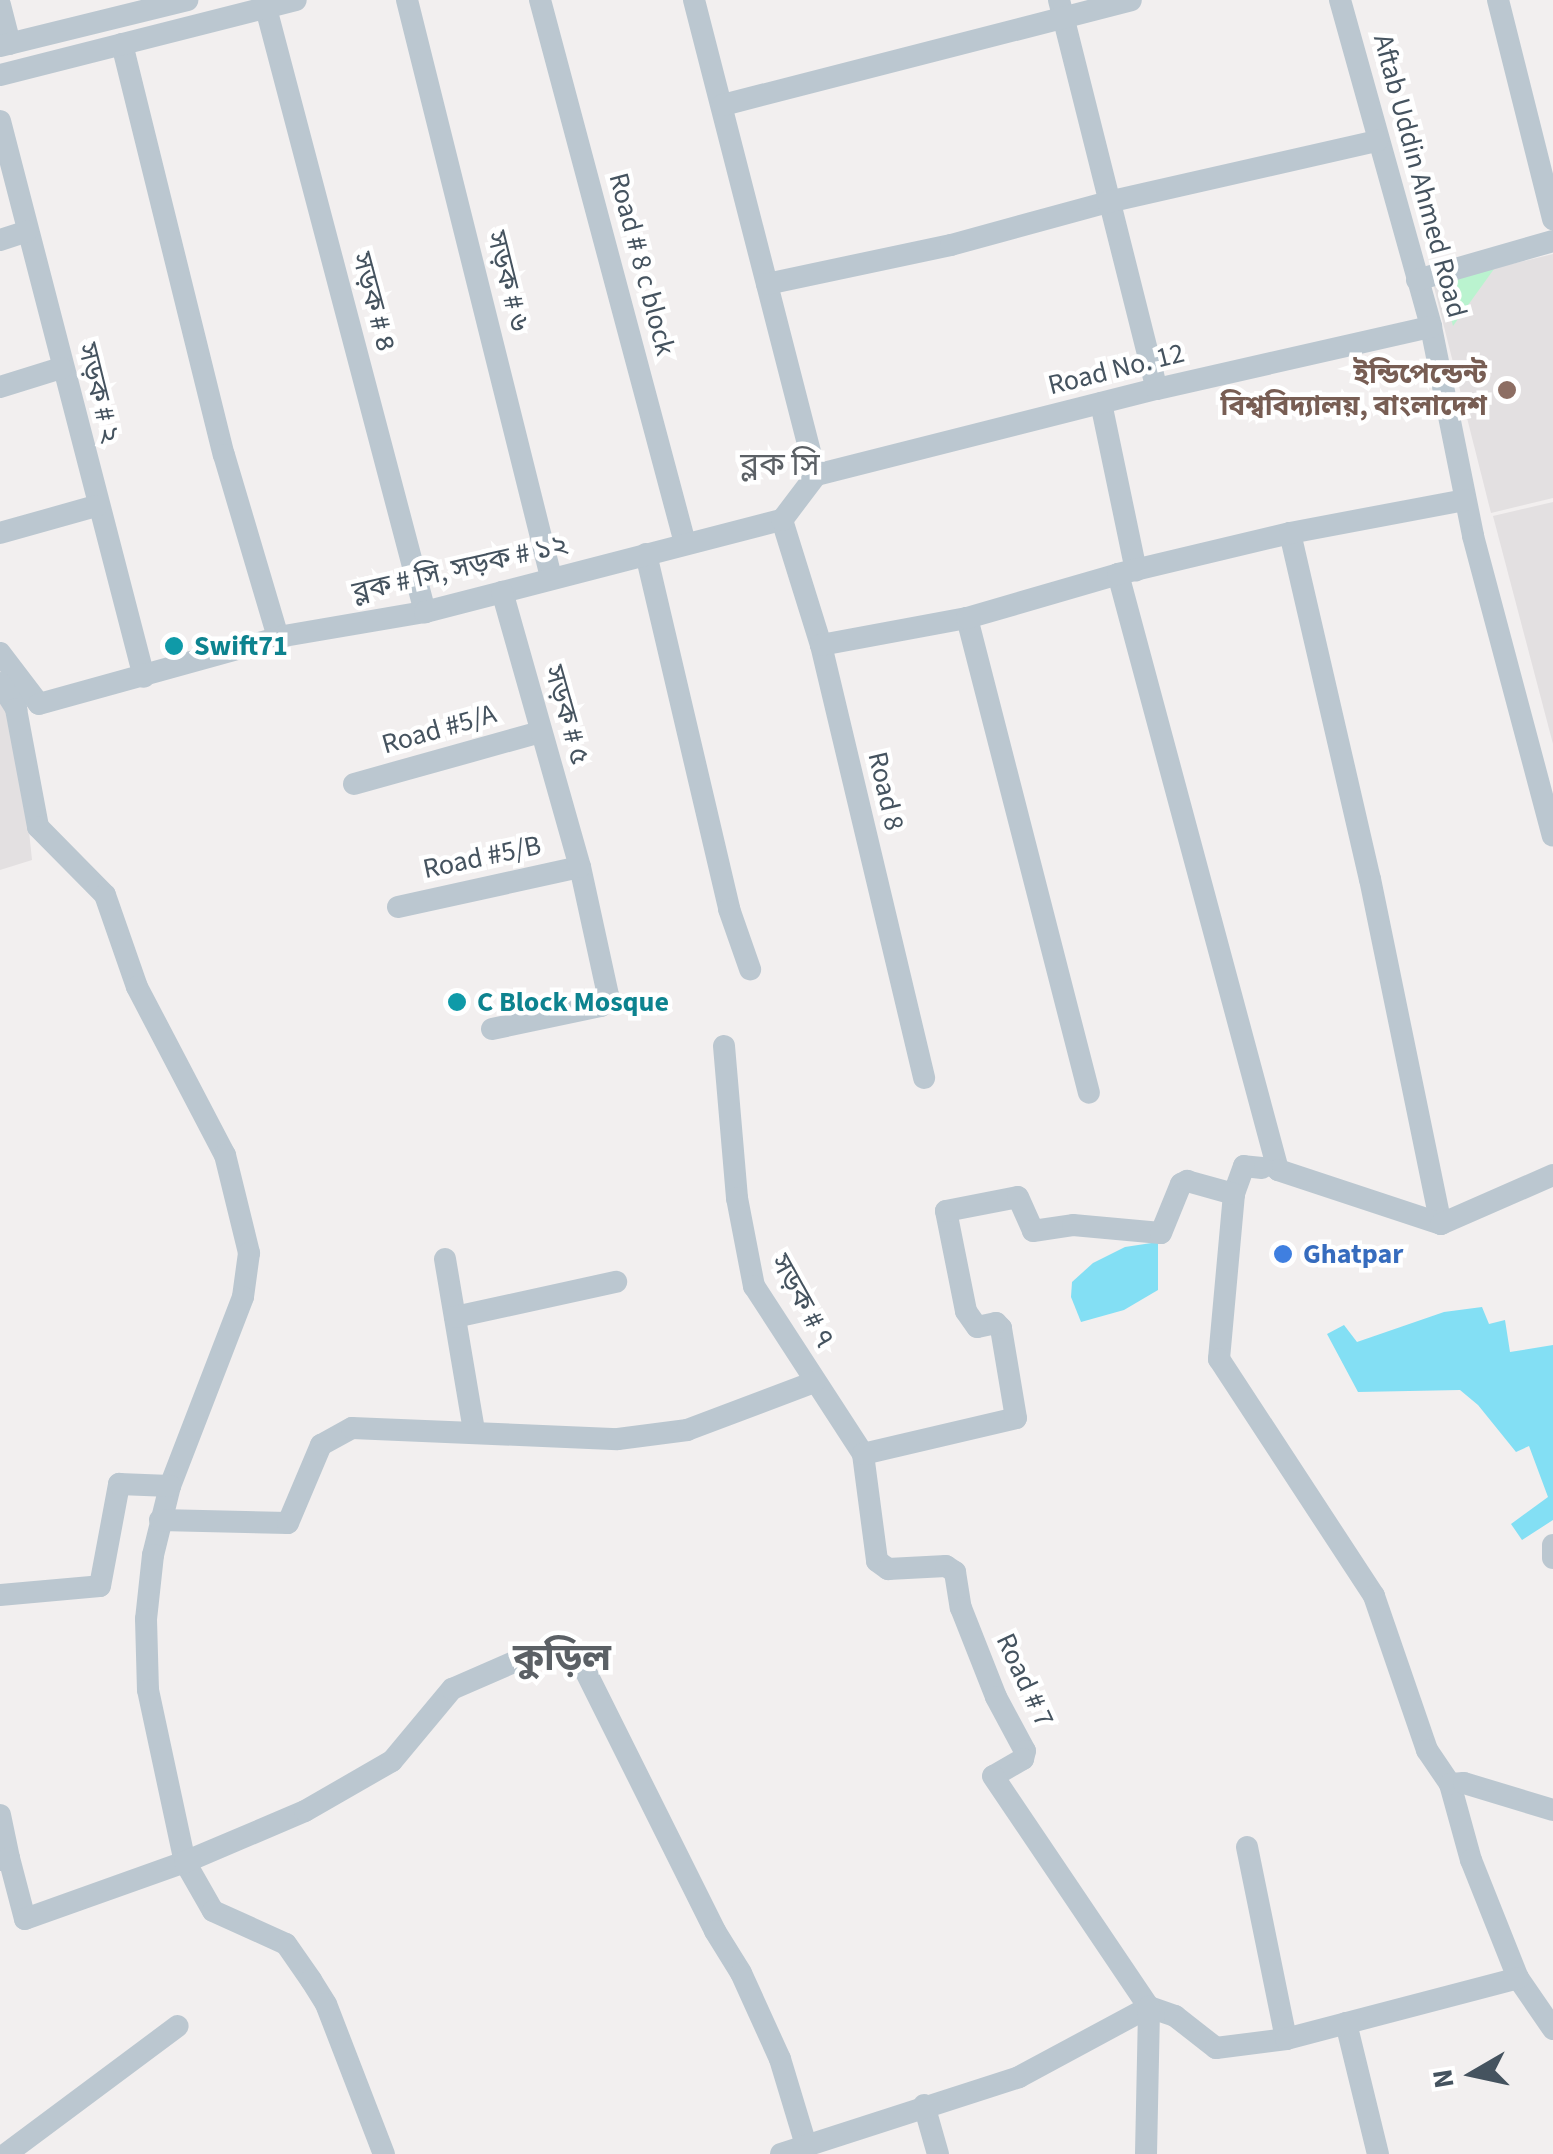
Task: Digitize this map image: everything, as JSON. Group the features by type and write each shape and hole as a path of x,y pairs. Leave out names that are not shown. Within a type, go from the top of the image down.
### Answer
{"street":[{"path":"0,5 5,45 112,9 187,0"},
{"path":"0,75 296,0"},
{"name":"সড়ক # ৬","path":"407,0 552,578"},
{"name":"Road # 8 c block","path":"540,0 685,543"},
{"path":"694,0 816,474 782,520"},
{"path":"723,105 1061,8 1131,0"},
{"name":"Aftab Uddin Ahmed Road","path":"1340,0 1431,327 1466,500 1553,836"},
{"path":"1498,0 1553,219"},
{"name":"সড়ক # ৪","path":"266,8 425,612"},
{"path":"1061,8 1157,389"},
{"path":"122,44 224,454 278,637"},
{"name":"সড়ক # ২","path":"0,122 96,506 144,677"},
{"path":"767,284 951,245 1108,202 1378,140"},
{"path":"0,240 27,231"},
{"path":"1418,280 1553,241"},
{"name":"Road No. 12","path":"816,474 1100,402 1431,327"},
{"path":"0,387 62,368"},
{"path":"1100,402 1127,572 1270,1169"},
{"path":"821,645 967,618 1127,572 1290,533 1466,500"},
{"path":"0,533 96,506"},
{"name":"ব্লক # সি, সড়ক # ১২","path":"0,653 40,704 278,637 425,612 782,520"},
{"name":"Road 8","path":"782,520 821,645 924,1078"},
{"path":"1290,533 1370,878 1441,1224"},
{"path":"646,554 730,909 750,969"},
{"name":"সড়ক # ৫","path":"492,1028 600,1006 605,1001 607,985 578,860 502,592"},
{"path":"967,618 1089,1093"},
{"path":"0,683 16,709 38,826 105,896 138,987 225,1155 249,1253 244,1297 160,1520 146,1619 148,1690 184,1862 213,1911 286,1944 311,1980 326,2004 384,2154"},
{"name":"Road #5/A","path":"354,784 540,732"},
{"name":"Road #5/B","path":"398,907 578,860"},
{"name":"সড়ক # ৭","path":"724,1046 736,1198 749,1275 862,1454 876,1561 881,1567"},
{"path":"1553,1175 1441,1224 1270,1169 1244,1166 1234,1194 1219,1358 1374,1596 1427,1750 1450,1784 1471,1860 1518,1978 1553,2029"},
{"path":"862,1454 1016,1418 1001,1328 996,1323 977,1327 966,1311 946,1211 1018,1197 1033,1231 1074,1224 1153,1234 1164,1230 1180,1184 1187,1181 1234,1194"},
{"path":"445,1259 474,1430"},
{"path":"454,1317 616,1282"},
{"path":"160,1520 288,1523 321,1445 352,1428 618,1438 686,1430 814,1382"},
{"path":"0,1595 100,1586 119,1484 170,1486"},
{"path":"1553,1545 1553,1558"},
{"name":"Road # 7","path":"881,1567 946,1566 954,1572 961,1608 996,1696 1024,1750 1023,1759 993,1776 1148,2006"},
{"path":"0,1815 4,1859 25,1919 184,1862 305,1811 392,1761 452,1689 532,1654 567,1652 582,1662 715,1931 740,1973 780,2059 806,2146"},
{"path":"1450,1784 1464,1783 1553,1810"},
{"path":"1248,1847 1286,2039"},
{"path":"781,2154 1019,2076 1148,2006 1175,2016 1216,2048 1286,2039 1518,1978"},
{"path":"1146,2154 1148,2006"},
{"path":"1346,2023 1378,2154"},
{"path":"6,2154 178,2026"},
{"path":"924,2105 938,2154"}],"shaded area":[{"name":"ইন্ডিপেন্ডেন্ট বিশ্ববিদ্যালয়, বাংলাদেশ","path":"1553,254 1553,498 1491,513 1433,283"},
{"path":"1553,502 1553,744 1493,516"},
{"path":"0,681 17,717 32,860 0,870"}],"green space":[{"path":"1494,269 1453,326 1442,281"}],"water":[{"path":"1158,1242 1158,1290 1124,1310 1081,1322 1071,1297 1072,1282 1093,1263 1125,1247"},
{"path":"1482,1307 1489,1324 1505,1320 1510,1352 1553,1345 1553,1520 1522,1540 1511,1524 1548,1497 1529,1446 1516,1452 1478,1405 1460,1390 1358,1392 1327,1334 1344,1325 1357,1342 1444,1312"}],"place":[{"name":"ইন্ডিপেন্ডেন্ট বিশ্ববিদ্যালয়, বাংলাদেশ","path":"1507,390"},
{"name":"Swift71","path":"174,646"},
{"name":"C Block Mosque","path":"457,1002"},
{"name":"Ghatpar","path":"1283,1254"}],"district":[{"name":"ব্লক সি","path":"780,465"},
{"name":"কুড়িল","path":"562,1659"}]}
